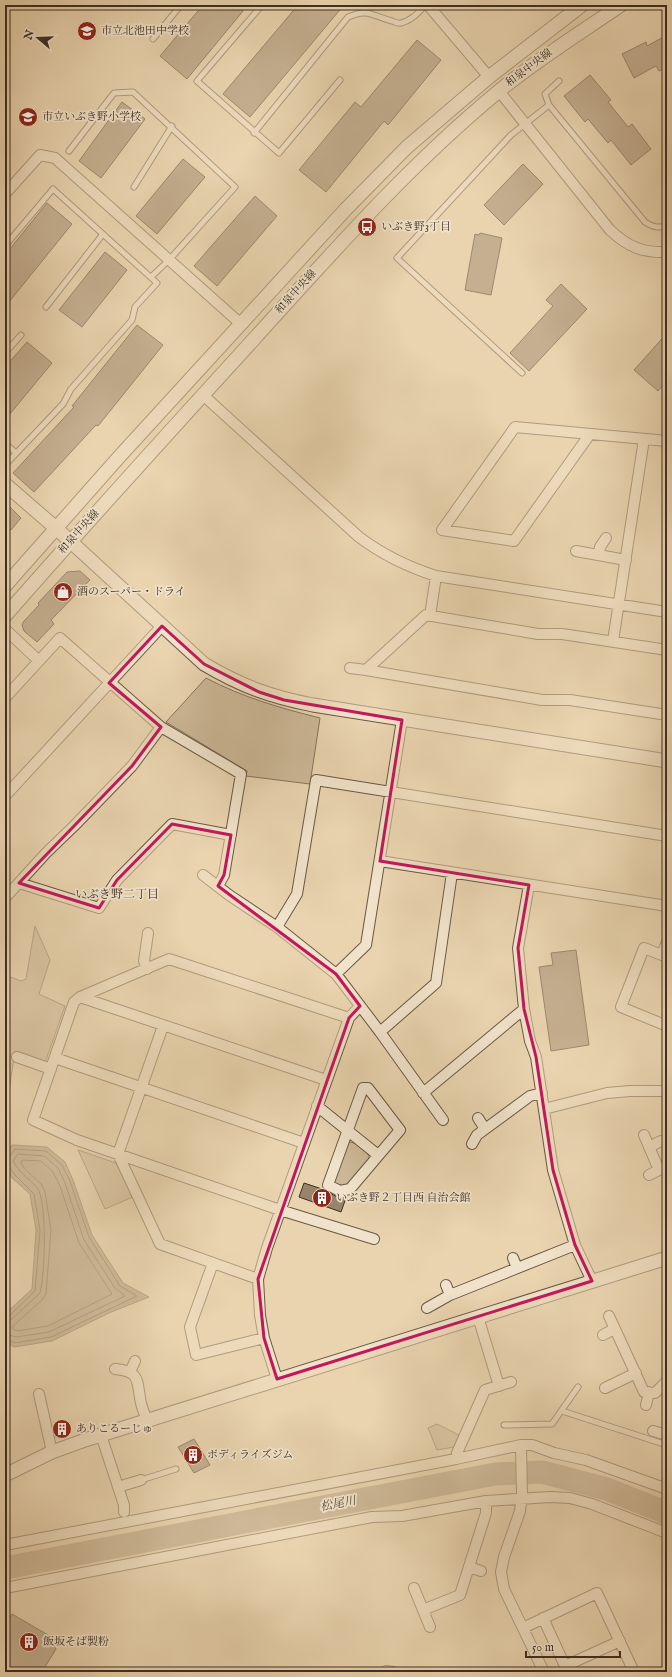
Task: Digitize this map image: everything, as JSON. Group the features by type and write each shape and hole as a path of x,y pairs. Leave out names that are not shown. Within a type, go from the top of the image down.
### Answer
{"street":[{"path":"427,5 488,77"},
{"name":"和泉中央線","path":"5,586 57,529 119,457 346,209 407,147 488,77 582,5"},
{"name":"和泉中央線","path":"5,616 360,221 445,139 499,91 540,59 621,5"},
{"path":"499,91 610,230 623,242 653,253 667,252"},
{"path":"5,194 40,155 55,158 241,324"},
{"path":"203,395 359,537 377,550 415,570 436,576 667,612"},
{"path":"590,434 514,542 442,530 515,427 667,441"},
{"path":"613,642 644,439"},
{"path":"5,484 57,529 204,664 229,679 259,692 284,700 402,720 667,761"},
{"path":"599,554 600,547 606,538"},
{"path":"576,551 626,560"},
{"path":"430,616 436,576"},
{"path":"366,670 426,615 538,634 562,634 667,650"},
{"path":"5,796 162,626"},
{"path":"5,629 39,661"},
{"path":"5,698 60,638 109,683 161,727 241,774 224,875 218,886"},
{"path":"350,668 542,700 570,700 667,715"},
{"path":"336,974 366,945 402,720"},
{"path":"5,898 46,853 132,766 161,727"},
{"path":"277,927 297,894 316,780 667,836"},
{"path":"19,884 99,908 117,880 172,824 231,835"},
{"path":"380,861 667,906"},
{"path":"380,1032 436,983 452,873"},
{"path":"203,874 277,927 336,974 380,1032 443,1120"},
{"path":"529,885 518,948 524,1009 530,1041 536,1057 553,1170 575,1245 592,1281"},
{"path":"147,969 144,961 148,933"},
{"path":"667,942 664,956 644,948 621,1007 667,1026"},
{"path":"349,1018 169,959 80,997 74,1002 33,1120 77,1140 280,1210 374,1239"},
{"path":"80,997 326,1080"},
{"path":"276,1379 264,1338 260,1315 258,1279 280,1210 349,1018 360,1006"},
{"path":"423,1093 524,1009"},
{"path":"163,1026 118,1154 160,1244 258,1279"},
{"path":"17,1057 51,1069"},
{"path":"55,1058 304,1143"},
{"path":"363,1088 368,1088 400,1130 350,1189 340,1191 328,1186 347,1131 363,1088"},
{"path":"544,1109 607,1093 630,1091 667,1091"},
{"path":"472,1144 477,1135 530,1096 542,1093"},
{"path":"317,1106 378,1155"},
{"path":"478,1118 485,1129"},
{"path":"644,1135 649,1147 663,1168 649,1175"},
{"path":"649,1147 661,1141"},
{"path":"427,1308 450,1295 575,1245"},
{"path":"513,1258 517,1268"},
{"path":"5,1474 52,1452 101,1435 276,1379 478,1318 667,1258"},
{"path":"212,1263 190,1327 196,1355 264,1338"},
{"path":"446,1285 450,1295"},
{"path":"609,1316 644,1392 654,1393 667,1381"},
{"path":"478,1318 499,1386"},
{"path":"603,1335 614,1329"},
{"path":"130,1372 134,1361"},
{"path":"115,1369 130,1372 138,1381 142,1406 147,1420"},
{"path":"605,1388 636,1373"},
{"path":"456,1459 457,1453 485,1390 511,1382"},
{"path":"646,1405 649,1392"},
{"path":"39,1394 52,1452"},
{"path":"653,1431 667,1435"},
{"path":"101,1435 124,1505 124,1512"},
{"path":"5,1545 532,1445 554,1453 586,1460 667,1489"},
{"path":"521,1448 520,1511 504,1557 501,1572 504,1589 544,1672"},
{"path":"118,1487 141,1480"},
{"path":"5,1588 372,1517 402,1516 486,1501 521,1497 570,1498 592,1504 667,1533"},
{"path":"423,1610 460,1595 486,1513 486,1501"},
{"path":"469,1567 481,1571"},
{"path":"414,1588 430,1627"},
{"path":"523,1628 597,1593 634,1672"},
{"path":"543,1618 565,1666 620,1641"},
{"path":"384,1672 393,1672"}],"lane":[{"path":"153,39 181,5"},
{"path":"253,5 260,7 197,81 254,133 279,153 340,80"},
{"path":"254,133 348,17 358,12 370,12 399,24 411,18 427,5"},
{"path":"559,81 545,94 549,105 645,222 653,227 663,227 667,225"},
{"path":"69,151 114,93 133,92 172,126 235,187 151,278"},
{"path":"522,373 397,258 511,135 549,105"},
{"path":"134,186 172,126"},
{"path":"5,246 53,189 157,283 135,307 132,320 71,389 63,404 5,465"},
{"path":"46,307 103,234"},
{"path":"5,354 21,335"},
{"path":"5,443 16,453"},
{"path":"504,1425 552,1424 578,1387"},
{"path":"562,1411 667,1445"},
{"path":"141,1480 176,1469"}],"highlighted area":[{"path":"162,626 204,664 259,692 284,700 402,720 380,861 529,885 518,948 524,1009 536,1057 553,1170 575,1245 592,1281 277,1379 264,1338 258,1279 349,1018 360,1006 336,974 218,886 224,875 231,835 172,824 117,880 99,908 19,883 132,766 161,727 109,683"}],"shaded area":[{"path":"206,678 233,691 290,710 320,718 310,784 246,776 247,771 166,722"},
{"path":"35,926 50,960 39,994 65,1006 46,1060 43,1061 15,1051 6,1111 5,975 21,981 26,979"},
{"path":"348,1142 355,1143 362,1147 370,1159 348,1184 342,1186 336,1183 334,1179"},
{"path":"78,1150 116,1163 133,1197 105,1209"},
{"path":"437,1424 459,1435 454,1447 437,1450 428,1428"}],"water":[{"path":"12,1145 47,1147 65,1162 73,1180 92,1235 123,1283 149,1297 109,1313 52,1341 14,1347 5,1342 5,1314 32,1289 36,1230 30,1194 12,1178 5,1166 5,1157"}],"building":[{"path":"203,5 236,5 243,11 187,79 160,56"},
{"path":"298,5 344,5 250,117 223,94"},
{"path":"667,35 667,67 659,71 656,66 634,78 622,54 646,42 647,46"},
{"path":"417,40 441,60 388,125 384,121 326,192 299,170 355,102 361,107"},
{"path":"590,75 611,100 608,102 628,127 632,124 651,149 631,165 611,140 608,143 588,119 585,122 564,96"},
{"path":"122,102 145,119 101,178 79,161"},
{"path":"183,159 205,177 157,234 136,216"},
{"path":"523,164 543,184 504,225 484,205"},
{"path":"255,196 277,216 217,286 194,266"},
{"path":"47,203 72,224 5,307 5,255"},
{"path":"480,233 502,238 491,295 465,290 475,234 479,235"},
{"path":"105,252 127,270 82,327 59,310"},
{"path":"561,284 587,309 529,371 510,353 553,306 546,300"},
{"path":"137,325 163,345 98,426 96,425 34,492 13,473 74,407 72,406"},
{"path":"667,333 667,381 658,391 634,370"},
{"path":"27,342 52,363 5,420 5,367"},
{"path":"5,502 21,518 11,530 5,525"},
{"name":"酒のスーパー・ドライ","path":"80,571 90,580 51,620 54,624 37,642 24,631 22,625 24,621 39,605 38,603 67,572"},
{"path":"576,950 589,1045 551,1051 539,967 553,965 551,953"},
{"name":"いぶき野２丁目西 自治会館","path":"304,1183 325,1190 337,1197 346,1198 341,1212 299,1197"},
{"name":"ありこるーじゅ","path":"68,1423 70,1432 56,1437 53,1427"},
{"name":"ボディライズジム","path":"194,1439 210,1465 194,1473 178,1447"},
{"name":"飯坂そば製粉","path":"12,1614 48,1635 56,1649 42,1672 5,1672 5,1616 10,1617"}],"waterway":[{"name":"松尾川","path":"5,1568 495,1474 542,1472 607,1489 667,1513"}],"place":[{"name":"市立北池田中学校","path":"87,31"},
{"name":"市立いぶき野小学校","path":"28,117"},
{"name":"いぶき野3丁目","path":"367,227"},
{"name":"酒のスーパー・ドライ","path":"63,592"},
{"name":"いぶき野２丁目西 自治会館","path":"322,1198"},
{"name":"ありこるーじゅ","path":"62,1429"},
{"name":"ボディライズジム","path":"193,1455"},
{"name":"飯坂そば製粉","path":"29,1642"}],"district":[{"name":"いぶき野二丁目","path":"117,894"}]}
